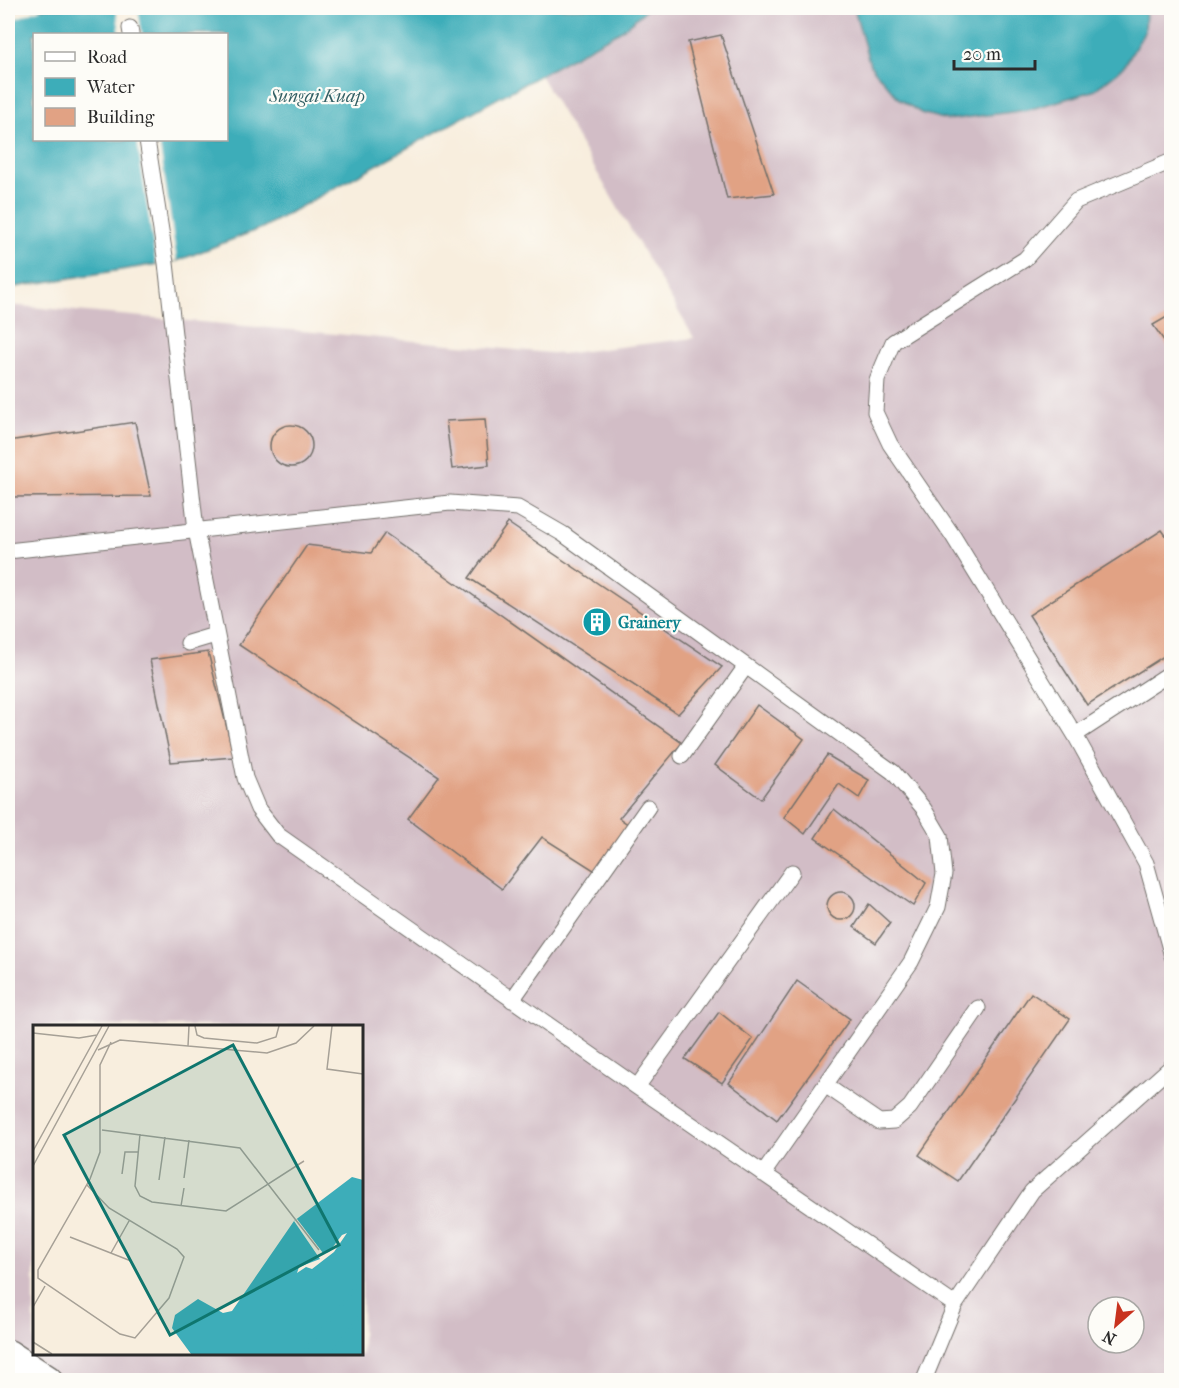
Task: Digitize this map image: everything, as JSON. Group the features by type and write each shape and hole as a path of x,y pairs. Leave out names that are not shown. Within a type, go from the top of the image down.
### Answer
{"street":[{"path":"8,1354 48,1380"}],"lane":[{"path":"147,141 166,263 196,530 245,778 258,809 278,835 637,1087 955,1305"},
{"path":"1172,161 1076,201 1025,259 893,342 877,380 874,412 890,444 953,536 1075,735 1146,863 1172,956"},
{"path":"8,551 450,503 518,508 563,534 893,772 924,808 939,836 944,874 938,907 911,962 763,1174"},
{"path":"188,643 215,635"},
{"path":"682,756 746,666"},
{"path":"1075,735 1172,672"},
{"path":"512,1000 648,807"},
{"path":"637,1087 792,872"},
{"path":"825,1085 879,1122 894,1121 910,1107 978,1008"},
{"path":"924,1380 955,1305 1032,1191 1172,1066"}],"shaded area":[{"path":"648,8 854,8 921,113 947,120 1028,110 1145,31 1146,8 1171,8 1171,1380 8,1380 8,305 561,354 694,338 540,75 622,30"}],"water":[{"name":"Sungai Kuap","path":"8,8 648,8 622,30 262,228 177,261 8,288"},
{"path":"854,8 1146,8 1145,31 1124,67 1093,91 1028,110 947,120 921,113 899,99 870,65"}],"pier":[{"path":"22,8 42,8 8,22 8,14"},
{"path":"116,8 138,8 142,33 120,33"},
{"path":"137,141 159,141 177,261 156,264"}],"building":[{"path":"721,35 774,194 727,199 688,42"},
{"path":"1172,314 1172,352 1153,325"},
{"path":"485,419 489,465 452,469 446,421"},
{"path":"135,422 151,496 8,497 8,441"},
{"path":"291,425 299,426 306,431 311,438 311,454 306,461 299,466 291,467 283,466 276,461 271,454 270,446 271,438 276,431 283,426"},
{"name":"Grainery","path":"508,523 722,667 678,714 469,578"},
{"path":"1162,530 1172,544 1172,651 1087,705 1029,615"},
{"path":"385,533 682,743 619,818 632,827 600,874 542,837 502,889 408,819 439,777 239,645 307,545 371,553"},
{"path":"208,652 234,757 171,762 150,660"},
{"path":"757,705 804,739 761,799 715,765"},
{"path":"827,755 869,780 859,798 839,784 805,834 784,817"},
{"path":"834,809 926,883 913,906 815,838"},
{"path":"841,892 851,896 855,906 851,916 841,920 831,916 827,906 831,896"},
{"path":"869,904 890,923 876,943 854,927"},
{"path":"797,981 850,1019 777,1120 729,1083"},
{"path":"1031,993 1070,1019 958,1181 919,1155"},
{"path":"719,1012 753,1039 722,1083 685,1059"}],"place":[{"name":"Grainery","path":"597,622"}]}
